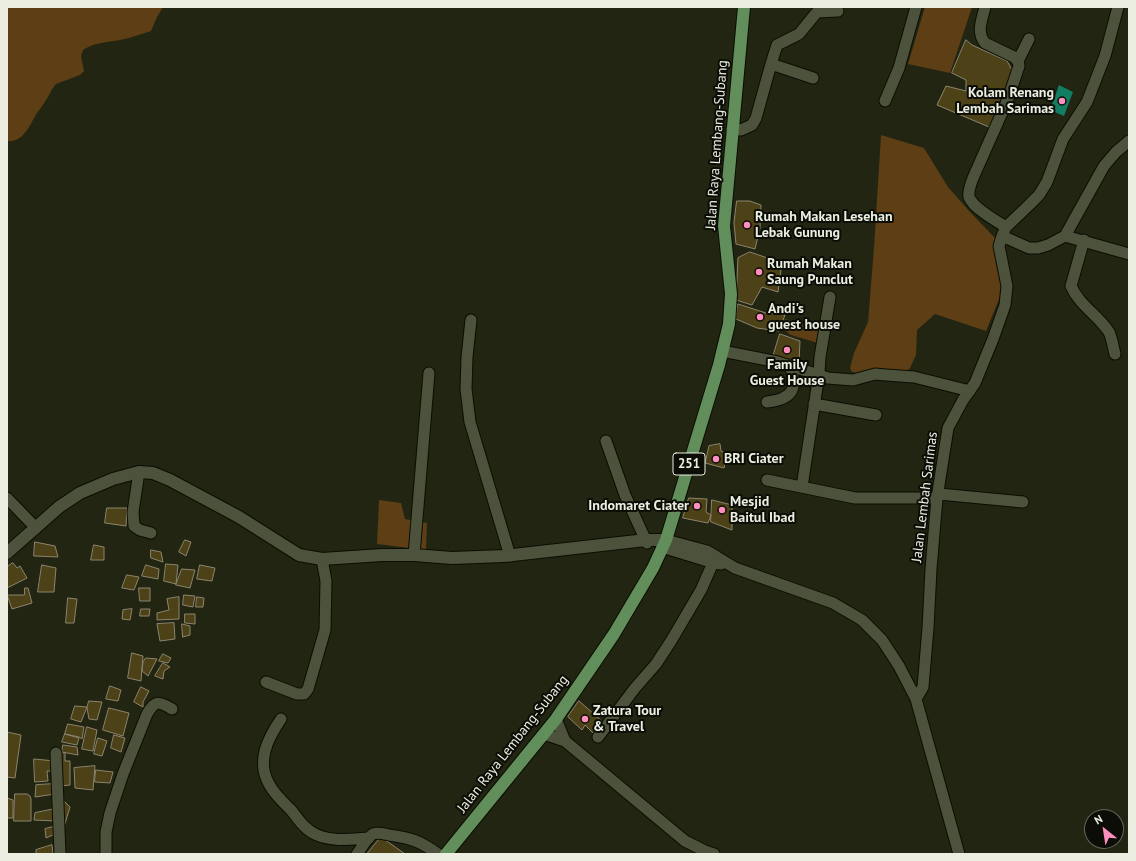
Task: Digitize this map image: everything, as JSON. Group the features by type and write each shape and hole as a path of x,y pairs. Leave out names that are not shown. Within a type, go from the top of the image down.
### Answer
{"main road":[{"name":"Jalan Raya Lembang-Subang","path":"446,854 556,719 614,634 653,568 664,544 719,365 729,324 731,294 724,226 744,7"}],"street":[{"path":"885,101 899,68 916,7"},
{"path":"985,7 980,28 982,39 1014,57 1018,61"},
{"path":"1004,231 1039,195 1047,182 1063,139 1087,102 1105,56 1118,7"},
{"path":"732,129 741,130 752,125 758,112 777,45 799,34 817,12 838,11"},
{"path":"1029,39 1018,61 1019,66 1008,99 973,178 969,192 969,197 972,202 1004,231 1029,248 1038,248 1048,245 1065,236 1104,166 1116,152 1129,141"},
{"path":"771,64 813,78"},
{"name":"Jalan Lembah Sarimas","path":"916,699 923,687 931,569 938,496 948,428 975,383 1005,305 1007,286 999,246 1004,231"},
{"path":"1065,236 1084,240 1129,254"},
{"path":"1084,240 1071,286 1080,301 1110,333 1115,354"},
{"path":"802,488 830,297"},
{"path":"471,320 467,357 466,389 470,422 510,556"},
{"path":"722,351 790,366 828,378 853,380 875,374 914,378 970,390"},
{"path":"767,402 778,401 788,396 792,390 794,379 790,366"},
{"path":"414,555 429,373"},
{"path":"814,404 876,415"},
{"path":"606,441 625,495 644,541"},
{"path":"139,472 133,512 134,526 140,530 151,533"},
{"path":"7,553 59,507 80,493 114,479 139,472 153,473 170,480 239,518 299,555 322,559 382,555 414,555 452,558 510,556 644,541 707,551 715,560 833,603 862,620 882,640 899,666 916,699 959,854"},
{"path":"767,480 855,498 938,496 1023,502"},
{"path":"7,498 36,528"},
{"path":"266,682 297,694 304,694 308,689 325,630 326,581 322,559"},
{"path":"598,738 635,688 656,664 701,590 715,560"},
{"path":"106,854 106,832 110,813 123,774 147,714 152,706 157,703 162,703 172,709"},
{"path":"281,719 272,733 263,754 263,768 269,784 302,825 315,835 327,839 369,838"},
{"path":"556,719 565,741"},
{"path":"544,734 565,741 685,841 714,854"},
{"path":"56,753 60,854"},
{"path":"357,854 373,834 407,837 426,845 438,854"}],"shaded area":[{"path":"7,7 163,7 151,31 124,39 96,44 83,50 81,56 84,71 80,75 56,84 26,132 18,139 7,141"},
{"path":"925,7 972,7 950,73 908,64"},
{"name":"Kolam Renang Lembah Sarimas","path":"1059,85 1073,92 1064,116 1050,110"},
{"path":"881,135 924,148 948,187 997,240 1002,292 986,331 935,314 917,330 916,355 910,368 898,379 852,372 850,368 854,353 868,322"},
{"path":"785,319 804,324 823,332 818,343 791,335 783,329"},
{"path":"379,500 401,503 405,519 427,523 426,550 377,544"}],"building":[{"path":"966,40 972,45 1007,61 1015,75 989,127 937,105 946,86 966,91 966,80 952,73"},
{"name":"Rumah Makan Lesehan Lebak Gunung","path":"737,201 750,201 761,205 760,228 755,249 736,244 734,223"},
{"name":"Rumah Makan Saung Punclut","path":"750,252 782,263 778,292 762,287 752,305 736,300 738,258"},
{"name":"Andi's guest house","path":"738,304 766,313 785,315 779,331 757,328 736,319"},
{"name":"Family Guest House","path":"780,334 800,341 799,362 772,360"},
{"name":"BRI Ciater","path":"720,444 721,451 727,454 724,468 705,463 709,446"},
{"name":"Indomaret Ciater","path":"689,498 707,499 706,512 711,515 708,523 683,518"},
{"name":"Mesjid Baitul Ibad","path":"712,500 732,505 732,530 711,522"},
{"path":"107,508 127,508 126,526 105,523"},
{"path":"185,540 191,542 186,556 179,552"},
{"path":"35,542 55,546 58,557 34,556"},
{"path":"94,545 104,547 104,560 91,560"},
{"path":"151,550 161,552 163,562 151,558"},
{"path":"13,563 17,568 20,566 27,578 7,588 7,567"},
{"path":"166,564 178,565 176,584 164,581"},
{"path":"42,565 56,568 54,592 38,592"},
{"path":"146,565 159,569 158,579 142,576"},
{"path":"200,565 215,568 212,581 197,579"},
{"path":"182,569 195,570 190,588 176,585"},
{"path":"127,575 139,577 134,590 122,588"},
{"path":"25,588 28,588 32,603 12,609 7,595 24,595"},
{"path":"139,588 150,588 150,601 140,601"},
{"path":"184,595 195,596 193,607 183,605"},
{"path":"179,597 179,619 157,620 157,613 169,610 167,599"},
{"path":"197,597 204,598 203,607 196,607"},
{"path":"68,598 77,599 74,623 66,623"},
{"path":"132,609 130,620 122,619 123,610"},
{"path":"141,609 150,609 149,616 140,616"},
{"path":"185,614 195,614 195,624 185,623"},
{"path":"174,623 175,639 160,641 157,624"},
{"path":"182,624 190,626 190,635 183,637"},
{"path":"132,653 143,656 141,681 128,678"},
{"path":"163,654 171,658 168,663 159,661"},
{"path":"146,658 157,659 148,676 142,671 143,662"},
{"path":"163,663 170,667 164,671 163,679 155,676"},
{"path":"110,686 121,690 118,701 106,699"},
{"path":"141,687 149,691 143,702 143,707 134,702"},
{"path":"89,701 102,702 97,720 89,719 87,708"},
{"name":"Zatura Tour & Travel","path":"579,701 603,722 594,734 585,725 582,730 568,717"},
{"path":"75,706 87,707 81,722 71,719"},
{"path":"109,708 129,713 123,736 103,730"},
{"path":"68,724 84,727 82,739 65,734"},
{"path":"87,727 97,730 93,751 82,749"},
{"path":"7,732 21,735 15,778 7,777"},
{"path":"65,734 79,738 77,745 62,742"},
{"path":"114,735 125,738 121,752 111,748"},
{"path":"98,738 107,741 102,756 94,754"},
{"path":"63,745 77,747 78,755 62,752"},
{"path":"65,753 65,761 70,761 70,785 59,786 59,754"},
{"path":"34,759 55,761 55,771 47,771 48,781 35,782"},
{"path":"95,766 93,790 75,788 74,768"},
{"path":"96,770 113,772 110,783 95,782"},
{"path":"55,784 55,794 35,797 36,785"},
{"path":"15,794 27,794 30,796 31,821 14,821"},
{"path":"7,798 13,800 13,818 7,818"},
{"path":"65,802 70,807 64,827 60,805"},
{"path":"55,809 55,821 34,820 35,813"},
{"path":"53,827 55,834 46,838 45,829"},
{"path":"381,837 405,854 367,854"},
{"path":"52,845 53,854 36,854 36,850"}],"place":[{"name":"Kolam Renang Lembah Sarimas","path":"1062,101"},
{"name":"Rumah Makan Lesehan Lebak Gunung","path":"747,225"},
{"name":"Rumah Makan Saung Punclut","path":"759,272"},
{"name":"Andi's guest house","path":"760,317"},
{"name":"Family Guest House","path":"787,350"},
{"name":"BRI Ciater","path":"716,459"},
{"name":"Indomaret Ciater","path":"697,506"},
{"name":"Mesjid Baitul Ibad","path":"722,510"},
{"name":"Zatura Tour & Travel","path":"585,719"}]}
